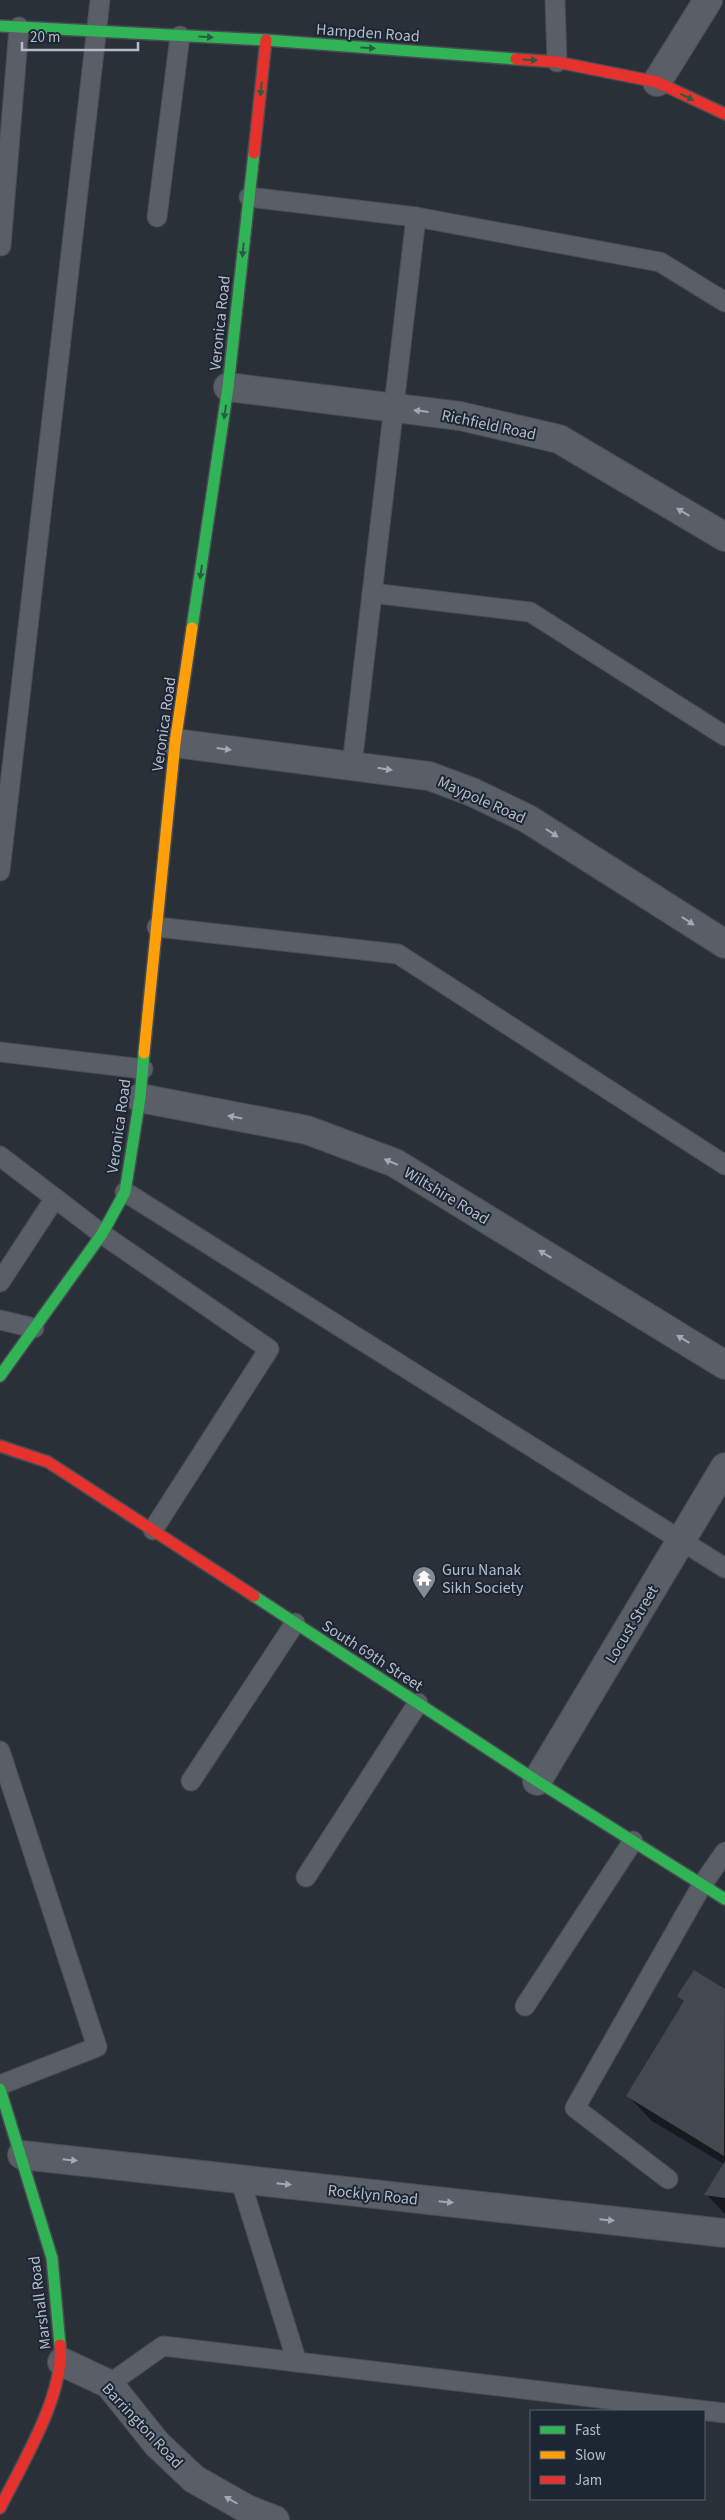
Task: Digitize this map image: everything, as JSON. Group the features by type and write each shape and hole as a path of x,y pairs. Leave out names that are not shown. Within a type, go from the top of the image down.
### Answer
{"street":[{"path":"657,82 708,0"},
{"name":"Hampden Road","path":"0,26 266,40 557,62 657,82 725,114"},
{"name":"Veronica Road","path":"0,1376 102,1234 125,1192 140,1098 176,744 228,387 266,40"},
{"name":"Richfield Road","path":"228,387 460,416 559,439 725,537"},
{"name":"Maypole Road","path":"176,744 429,776 472,792 528,819 725,944"},
{"name":"Wiltshire Road","path":"140,1098 308,1130 395,1163 725,1364"},
{"name":"South 69th Street","path":"0,1446 48,1462 537,1781 725,1899"},
{"name":"Locust Street","path":"537,1781 725,1467"},
{"name":"Marshall Road","path":"0,2089 22,2155 52,2258 62,2362 42,2425 0,2508"},
{"name":"Rocklyn Road","path":"22,2155 725,2233"},
{"name":"Barrington Road","path":"62,2362 109,2384 156,2444 194,2478 247,2509 276,2520"}],"lane":[{"path":"0,871 100,0"},
{"path":"554,0 557,62"},
{"path":"1,246 19,27"},
{"path":"157,217 180,36"},
{"path":"249,197 416,217 660,262 725,302"},
{"path":"352,765 416,217"},
{"path":"372,593 530,612 725,736"},
{"path":"157,927 398,954 725,1165"},
{"path":"0,1052 143,1069"},
{"path":"0,1156 102,1234 269,1349 153,1530"},
{"path":"125,1192 725,1568"},
{"path":"0,1282 55,1198"},
{"path":"0,1320 34,1328"},
{"path":"192,1781 296,1623"},
{"path":"306,1877 418,1703"},
{"path":"0,1751 97,2047 0,2084"},
{"path":"525,2006 633,1842"},
{"path":"668,2179 576,2108 702,1885 725,1852"},
{"path":"240,2179 297,2362"},
{"path":"109,2384 163,2346 700,2410"},
{"path":"705,2411 725,2413"}],"building":[{"path":"694,1970 725,1989 724,2156 626,2096 684,2001 677,1996"},
{"path":"725,2161 725,2198 704,2195"}],"traffic: fast":[{"path":"0,26 266,40 516,59"},
{"path":"192,628 228,387 254,153"},
{"path":"0,1376 102,1234 125,1192 140,1098 144,1053"},
{"path":"254,1596 537,1781 725,1899"},
{"path":"0,2089 52,2258 60,2345"}],"traffic: slow":[{"path":"144,1053 175,743 192,628"}],"traffic: jam":[{"path":"254,153 266,40"},
{"path":"516,59 557,62 657,82 725,114"},
{"path":"0,1446 48,1462 254,1596"},
{"path":"0,2508 30,2450 49,2407 60,2364 60,2345"}],"place":[{"name":"Guru Nanak Sikh Society","path":"424,1599"}]}
